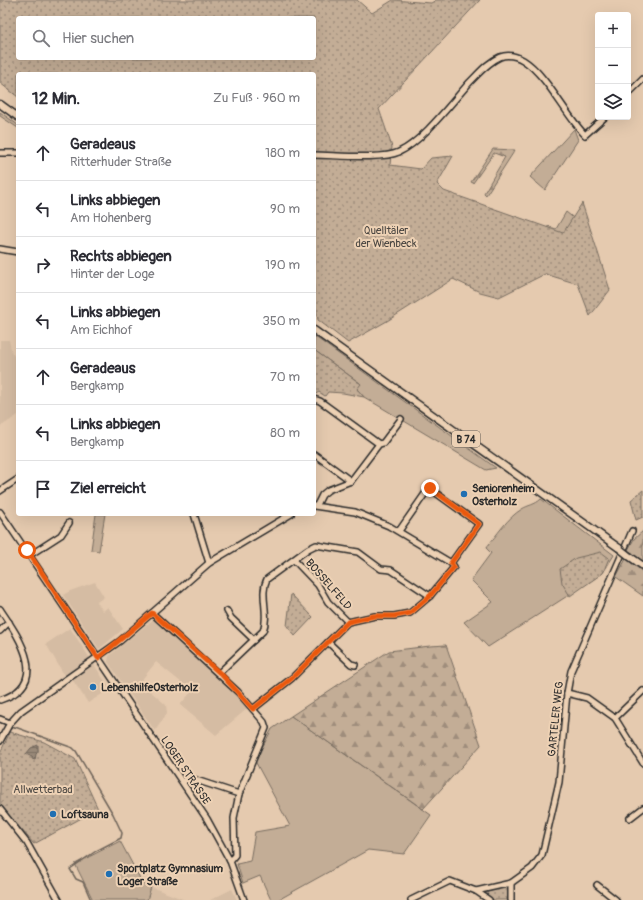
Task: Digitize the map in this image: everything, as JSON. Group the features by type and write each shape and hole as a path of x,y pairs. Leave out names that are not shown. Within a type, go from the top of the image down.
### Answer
{"main road":[{"path":"0,104 16,116"},
{"name":"B 74","path":"316,331 643,566"}],"street":[{"path":"316,155 382,155 398,153 419,138 482,70 499,58 506,56 516,56 525,61 539,74 585,135 602,120"},
{"path":"631,91 643,79"},
{"path":"0,153 16,153"},
{"path":"0,249 16,252"},
{"path":"316,400 320,401 378,444"},
{"path":"401,419 383,443 378,444 351,481 328,490 322,495 316,506 355,512 399,531 452,565"},
{"path":"316,455 351,481"},
{"path":"0,491 16,480"},
{"path":"253,709 292,678 348,622 374,616 394,616 410,613 430,596 479,524 430,488 399,531"},
{"name":"LOGER STRASSE","path":"0,512 183,782 207,820 230,861 244,900"},
{"path":"195,516 209,563"},
{"path":"1,738 9,724 21,711 98,658 209,563 288,516"},
{"path":"30,555 61,535 69,523"},
{"name":"GARTELER WEG","path":"476,891 511,883 532,868 543,851 559,782 567,693 571,671 632,531"},
{"path":"219,673 263,631 266,623 264,586 268,579 308,548 316,545 358,552 381,568 391,570 430,596"},
{"name":"BOSSELFELD","path":"294,560 318,585 328,602 348,622"},
{"path":"0,609 24,646 28,658 28,674 22,685 12,696 0,700"},
{"path":"227,611 231,618 254,640"},
{"path":"152,613 219,673 253,709 264,722 266,728 239,794 234,818 234,855 230,861"},
{"path":"0,631 9,622"},
{"path":"328,642 351,664 355,665"},
{"path":"615,718 643,691"},
{"path":"567,693 587,698 615,718 643,763"},
{"path":"0,719 9,724"},
{"path":"183,782 188,778 193,778 239,794"},
{"path":"630,818 643,808"},
{"path":"0,810 27,843 59,900"},
{"path":"411,900 450,881 476,891 489,900"},
{"path":"511,883 511,900"},
{"path":"597,885 616,900"}],"shaded area":[{"path":"0,340 9,340 12,353 16,358 16,416 0,427"},
{"path":"95,582 104,597 97,602 103,611 108,607 123,629 99,649 63,595"},
{"path":"155,618 218,675 248,708 216,735 180,705 192,691 156,662 140,682 166,705 167,713 155,731 108,662 109,656"},
{"path":"70,628 110,689 88,703 74,682 63,673 46,644"},
{"path":"38,745 38,752 35,760 26,754 31,748"},
{"path":"151,887 185,900 147,900"},
{"path":"232,889 237,900 210,900"}],"green space":[{"name":"Quelltäler der Wienbeck","path":"0,0 357,0 372,13 393,0 431,3 436,0 480,0 379,109 392,147 390,165 421,169 431,158 453,156 437,184 444,191 563,233 582,203 610,290 590,316 578,284 545,274 499,297 480,292 453,279 387,321 348,343 318,320 316,310 316,72 16,72 16,95 0,83"},
{"path":"0,112 16,124 16,127 0,116"},
{"path":"574,129 578,140 545,190 530,177"},
{"path":"493,149 515,150 486,195 484,193 505,157 494,153 473,183 471,182"},
{"path":"566,212 576,220 575,249 547,231 548,226 556,229"},
{"path":"316,337 496,468 486,470 364,397 357,389 360,383 316,351"},
{"path":"316,351 361,384 357,389 364,397 328,392 325,396 319,392 316,394"},
{"path":"643,490 643,517 636,520 631,500"},
{"path":"541,499 614,555 603,573 488,647 464,622 493,602 471,580 491,553 486,548 507,522 522,509 536,503"},
{"path":"96,516 105,516 99,551 91,550"},
{"path":"643,531 643,561 628,550 634,539"},
{"path":"601,552 609,558 603,573 570,596 562,583 560,569 576,558"},
{"path":"626,559 643,572 643,596 616,577"},
{"path":"291,594 313,617 295,636 287,626"},
{"path":"446,645 481,745 423,809 291,716 389,651"},
{"path":"291,716 431,815 404,854 368,850 278,900 271,900 260,876 243,883 237,864 250,861 255,832 290,826 255,761 272,729"},
{"name":"Allwetterbad","path":"10,732 44,742 75,759 98,809 34,844 0,805 0,753"},
{"name":"Sportplatz Gymnasium Loger Straße","path":"120,841 143,884 151,887 147,900 93,900 75,864"},
{"path":"509,886 507,900 493,900 487,896 487,892"}],"waterway":[{"path":"10,729 15,727 73,748 113,814 122,833 121,838 96,851 70,869 76,879 83,882 91,900"}],"place":[{"name":"Seniorenheim Osterholz","path":"464,494"},
{"name":"LebenshilfeOsterholz","path":"93,687"},
{"name":"Loftsauna","path":"53,814"},
{"name":"Sportplatz Gymnasium Loger Straße","path":"109,874"}],"route":[{"path":"27,550 98,658 152,613 222,675 253,709 292,678 348,622 374,616 394,616 410,613 421,606 454,567 451,563 479,524 430,488"}]}
